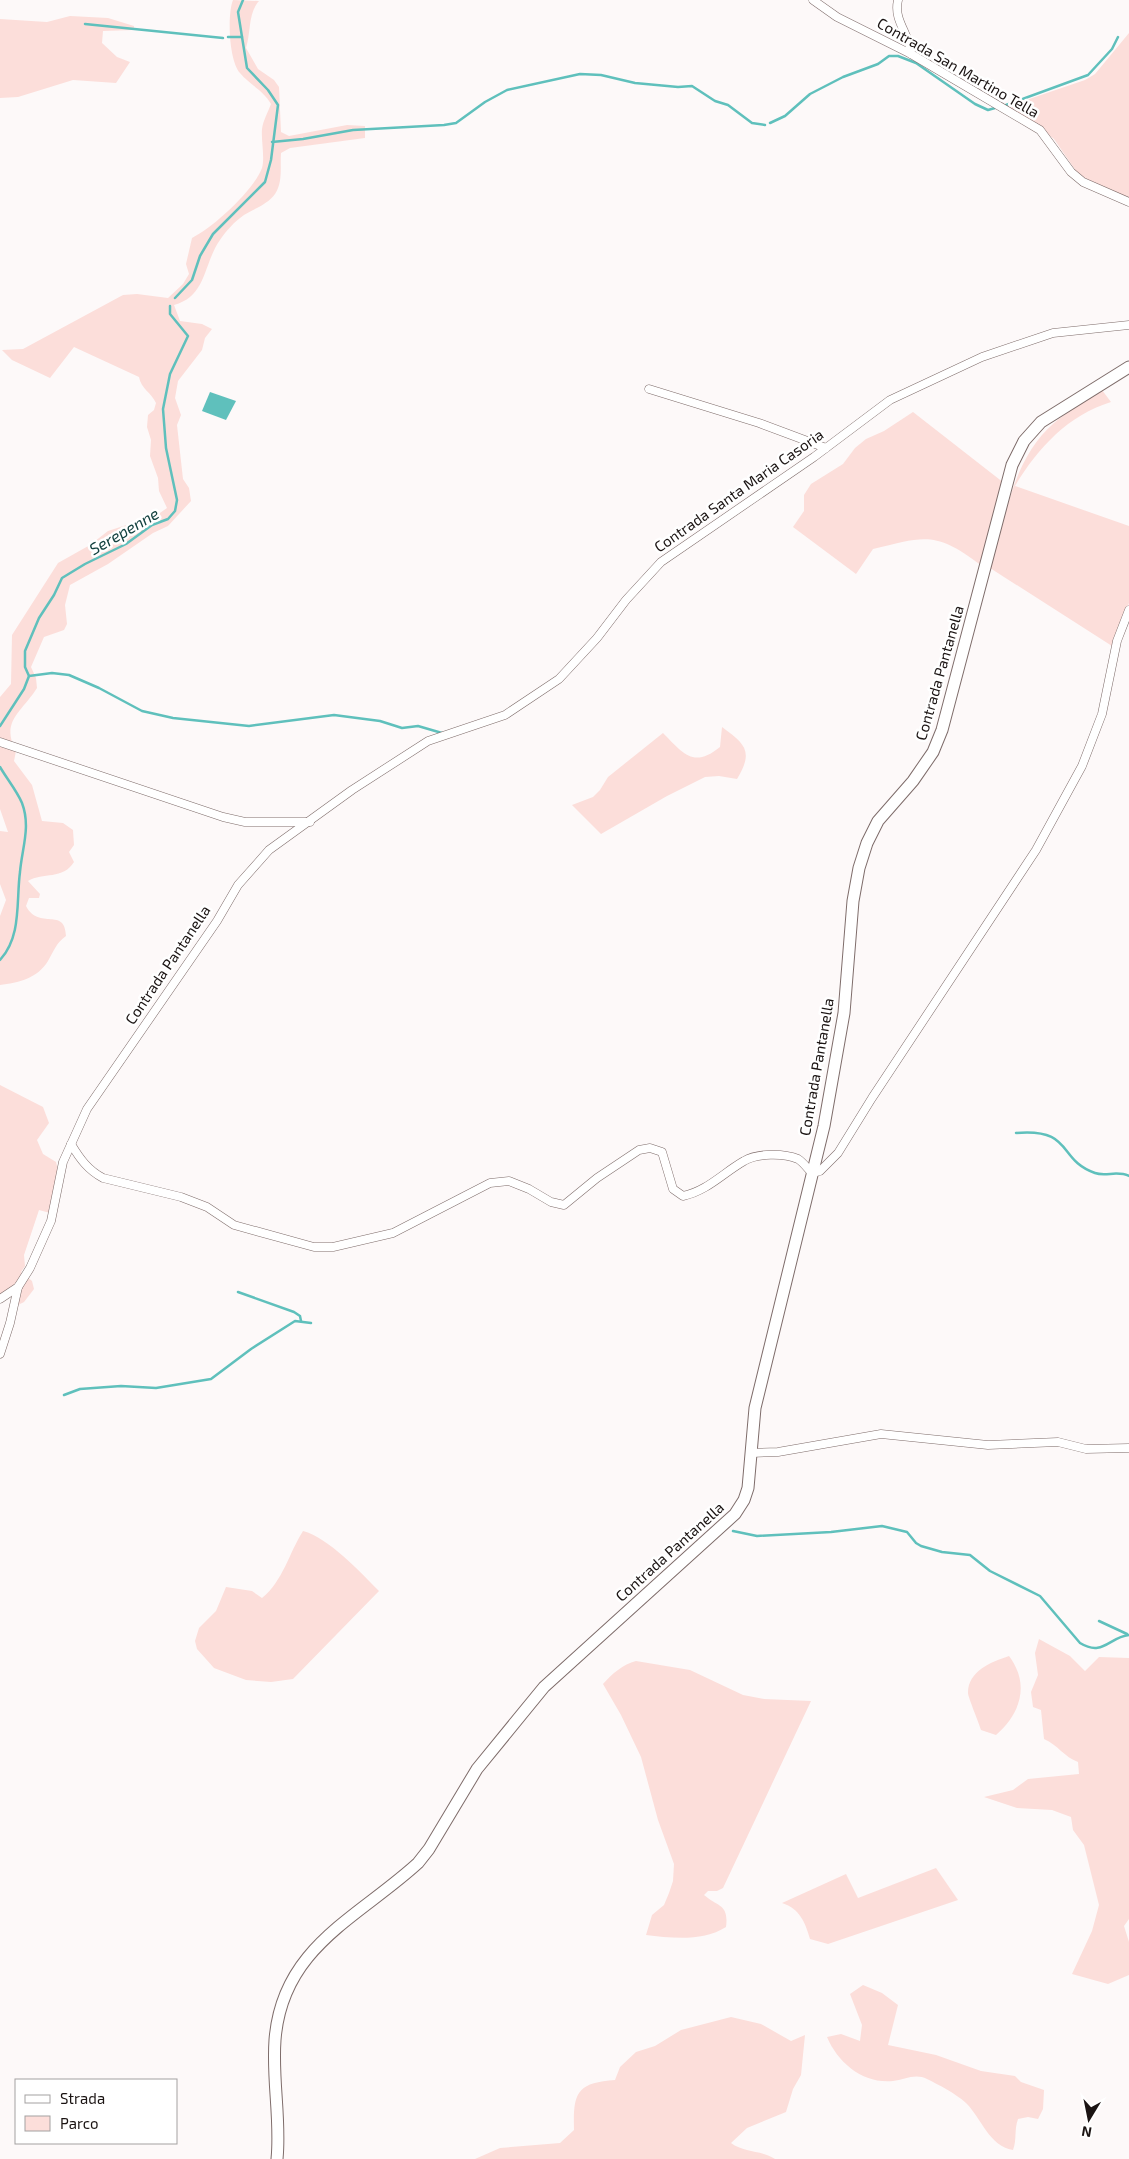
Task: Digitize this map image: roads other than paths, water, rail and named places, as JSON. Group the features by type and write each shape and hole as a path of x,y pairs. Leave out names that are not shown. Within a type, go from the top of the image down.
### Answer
{"street":[{"name":"Contrada San Martino Tella","path":"813,0 837,17 911,54 1040,130 1071,172 1083,182 1129,202"},
{"path":"898,0 896,9 899,25 910,44 911,54"},
{"name":"Contrada Santa Maria Casoria","path":"310,822 352,790 428,741 505,715 559,679 597,638 626,600 662,562 826,448 890,400 982,357 1053,333 1129,324"},
{"name":"Contrada Pantanella","path":"277,2159 275,2042 277,2019 289,1984 308,1956 334,1930 418,1862 429,1849 477,1769 544,1687 735,1514 744,1500 748,1488 757,1400 824,1126 844,1013 853,901 859,868 867,843 878,821 913,781 933,752 942,730 1012,465 1024,441 1041,422 1129,367"},
{"path":"649,389 759,423 826,448"},
{"path":"71,1144 81,1160 93,1172 103,1178 181,1197 207,1207 234,1225 314,1247 333,1247 393,1233 490,1183 509,1182 529,1189 551,1202 564,1205 597,1178 639,1150 650,1148 662,1152 673,1189 683,1196 699,1191 745,1159 780,1155 798,1160 812,1173 820,1171 838,1153 872,1098 1036,850 1082,766 1102,714 1118,641 1129,610"},
{"path":"0,742 16,749 223,817 245,822 310,822"},
{"name":"Contrada Pantanella","path":"0,1299 18,1287 30,1268 51,1221 63,1162 87,1109 217,921 238,885 269,850 310,822"},
{"path":"0,1354 10,1323 18,1287"},
{"path":"751,1453 778,1452 881,1434 988,1445 1058,1442 1086,1449 1129,1448"}],"water":[{"path":"210,392 236,401 226,420 202,411"}],"waterway":[{"name":"Serepenne","path":"175,298 192,280 200,256 213,234 265,182 271,160 278,105 268,90 247,68 238,12 243,0"},
{"path":"85,24 223,38"},
{"path":"228,37 242,37"},
{"path":"1006,105 1088,75 1112,49 1118,37"},
{"path":"770,123 785,116 810,94 843,77 878,64 889,56 898,56 916,63 975,104 988,110 995,108"},
{"path":"272,142 303,139 353,130 456,123 485,102 507,90 580,74 601,75 635,83 678,87 692,86 715,101 728,105 752,123 765,125"},
{"name":"Serepenne","path":"0,726 24,689 29,676 25,667 25,651 39,618 54,595 62,578 85,564 126,544 152,525 168,519 175,511 177,500 166,448 163,409 170,374 188,336 170,314 170,306"},
{"path":"29,676 52,673 69,675 99,688 142,711 173,718 249,726 334,715 380,721 402,728 418,726 442,733"},
{"name":"Serepenne","path":"0,767 22,803 26,821 15,929 7,951 0,960"},
{"path":"1016,1133 1047,1135 1063,1146 1075,1161 1095,1173 1125,1174 1129,1176"},
{"path":"238,1292 294,1312 300,1316 301,1321"},
{"path":"64,1395 80,1389 121,1386 156,1388 211,1379 251,1349 295,1321 311,1323"},
{"path":"733,1531 757,1536 831,1532 882,1526 907,1532 921,1546 942,1552 970,1555 990,1571 1040,1596 1080,1643 1088,1647 1100,1647 1122,1636 1129,1635"},
{"path":"1099,1621 1127,1634"}]}
